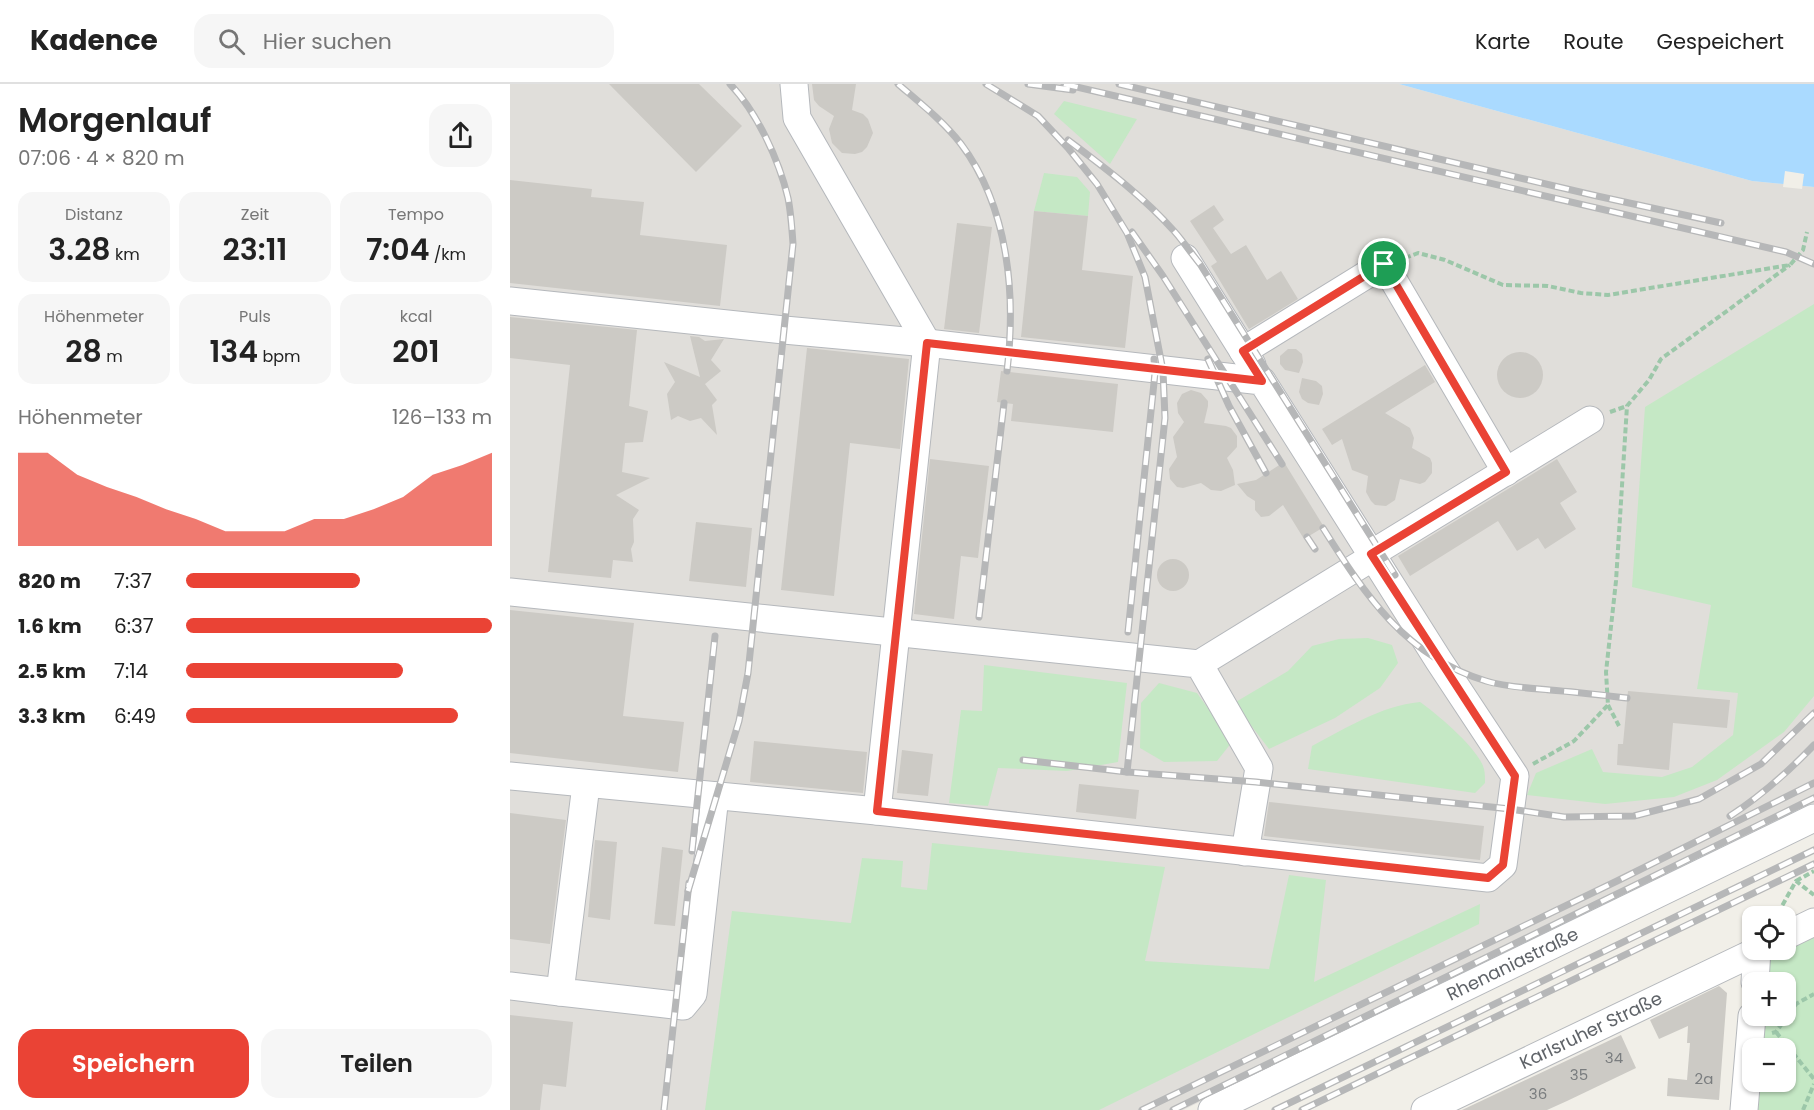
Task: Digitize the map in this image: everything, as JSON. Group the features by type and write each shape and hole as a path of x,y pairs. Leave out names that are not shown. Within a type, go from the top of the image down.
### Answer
{"street":[{"path":"794,84 797,118 927,343 877,811"},
{"path":"510,776 877,811 1488,878 1503,865 1515,776 1372,555 1185,258"},
{"path":"1243,351 1384,264 1506,472"},
{"path":"510,301 927,343 1262,381"},
{"path":"510,592 1199,664 1590,420"},
{"path":"1199,664 1258,768 1245,852"},
{"path":"560,992 586,785"},
{"path":"510,986 683,1006 693,994 715,796"},
{"name":"Rhenaniastraße","path":"1212,1110 1814,818"},
{"path":"1796,931 1814,922"},
{"name":"Karlsruher Straße","path":"1425,1110 1742,958"},
{"path":"1744,1110 1761,1026"}],"path":[{"path":"1619,726 1608,705 1606,672 1616,581 1627,406 1649,380 1661,359 1790,265 1803,250 1807,232"},
{"path":"1384,264 1418,254 1445,260 1503,285 1548,286 1581,293 1608,295 1790,265"},
{"path":"1515,776 1546,754 1574,741 1608,705"},
{"path":"1782,906 1796,881 1814,871"},
{"path":"1796,881 1814,895"},
{"path":"1776,1032 1796,1004 1814,994"},
{"path":"1765,1026 1776,1032 1814,1079"},
{"path":"1803,1110 1814,1084"}],"shaded area":[{"path":"510,84 1399,84 1752,181 1814,187 1814,803 1183,1110 510,1110"}],"green space":[{"path":"1064,101 1137,119 1110,164 1054,114"},
{"path":"1044,173 1077,177 1090,192 1088,216 1034,211"},
{"path":"1814,304 1814,696 1784,732 1717,780 1674,797 1605,804 1527,795 1536,773 1592,749 1603,772 1662,777 1692,767 1733,735 1738,693 1697,689 1711,605 1632,587 1645,407"},
{"path":"1368,638 1392,645 1398,663 1380,688 1335,718 1269,749 1234,703 1288,671 1312,646 1339,639"},
{"path":"984,665 1127,683 1118,762 1067,771 998,768 988,806 949,803 961,710 982,711"},
{"path":"1159,683 1197,693 1232,742 1217,761 1164,762 1140,748 1141,703"},
{"path":"1420,702 1456,732 1481,761 1485,783 1475,793 1308,769 1312,746 1377,713"},
{"path":"932,843 1165,867 1145,961 1269,969 1289,875 1326,880 1314,982 1480,904 1479,924 1099,1110 705,1110 732,911 851,923 862,858 903,861 901,887 927,890"},
{"path":"1814,934 1814,1110 1747,1110 1750,1092 1796,1092 1796,1038 1755,1038 1757,1026 1796,1026 1796,972 1763,972 1765,960 1796,960 1796,943"}],"water":[{"path":"1399,84 1814,84 1814,187 1752,181"}],"pier":[{"path":"1785,171 1804,174 1802,189 1783,187"}],"building":[{"path":"609,84 699,84 742,126 696,172"},
{"path":"812,84 856,84 852,110 863,114 868,119 873,133 867,147 862,152 842,153 832,143 829,129 834,116 814,100"},
{"path":"510,180 592,189 591,197 644,202 640,235 727,245 720,306 510,283"},
{"path":"1214,205 1224,220 1213,228 1231,254 1246,245 1267,280 1281,271 1298,299 1249,329 1211,266 1217,262 1190,221"},
{"path":"1034,211 1088,216 1082,270 1133,276 1125,348 1021,337"},
{"path":"957,223 992,227 979,333 944,329"},
{"path":"510,317 637,330 629,406 648,411 643,442 625,443 622,472 650,478 616,495 639,510 633,519 634,542 631,549 633,562 613,560 611,578 548,572 570,365 510,358"},
{"path":"690,336 699,337 705,341 724,339 711,360 721,371 705,384 717,400 712,405 717,435 701,418 690,421 678,416 671,420 667,394 675,382 664,362 700,377"},
{"path":"807,348 909,359 900,449 850,443 834,596 781,590"},
{"path":"1288,349 1296,349 1302,354 1303,362 1299,373 1285,370 1280,364 1280,356"},
{"path":"1520,352 1529,353 1537,358 1542,366 1542,384 1537,392 1529,397 1520,398 1511,397 1503,392 1498,384 1497,375 1498,366 1503,358 1511,353"},
{"path":"1425,365 1435,382 1385,413 1410,428 1414,438 1412,448 1430,458 1432,473 1425,482 1420,484 1400,479 1395,500 1386,506 1375,505 1366,492 1368,476 1352,470 1342,439 1332,445 1322,429"},
{"path":"1001,371 1118,384 1113,432 1011,421 1013,404 997,402"},
{"path":"1302,378 1316,381 1322,386 1323,394 1319,405 1302,399 1299,392"},
{"path":"1191,390 1201,393 1208,401 1204,423 1226,426 1231,428 1237,436 1237,447 1227,458 1233,470 1235,485 1221,491 1211,490 1201,483 1183,488 1177,487 1170,479 1169,469 1177,457 1173,437 1184,422 1178,413 1177,403 1182,394"},
{"path":"930,459 989,466 978,558 961,556 954,619 914,614"},
{"path":"1557,459 1577,492 1560,503 1576,529 1545,549 1538,538 1517,551 1498,521 1410,576 1398,556"},
{"path":"1284,462 1324,527 1304,539 1283,505 1269,516 1261,517 1255,510 1255,501 1247,496 1237,484 1256,480"},
{"path":"696,522 752,528 746,587 689,581"},
{"path":"1173,559 1184,564 1189,575 1184,586 1173,591 1162,586 1157,575 1162,564"},
{"path":"510,610 634,623 623,716 684,722 678,772 510,753"},
{"path":"1628,691 1730,700 1727,728 1673,723 1669,770 1617,765 1618,744 1623,744"},
{"path":"754,741 867,752 863,793 750,782"},
{"path":"902,750 933,754 928,796 897,793"},
{"path":"1079,784 1139,790 1136,819 1076,812"},
{"path":"1269,802 1484,826 1480,860 1264,836"},
{"path":"510,813 566,820 550,944 510,939"},
{"path":"595,840 617,842 610,920 588,917"},
{"path":"662,847 683,850 675,926 654,924"},
{"path":"1719,986 1727,993 1719,1100 1667,1096 1668,1078 1687,1080 1690,1043 1687,1043 1688,1026 1659,1039 1650,1020"},
{"path":"510,1015 573,1022 566,1087 543,1084 540,1110 510,1110"},
{"path":"1621,1035 1636,1068 1567,1101 1547,1110 1462,1110"}],"railway":[{"path":"688,891 739,721 748,673 793,244 788,198 779,168 758,122 730,84"},
{"path":"898,84 939,120 961,144 990,196 999,224 1009,283 1010,342 1007,371"},
{"path":"986,84 1038,116 1068,148 1097,184 1127,233 1145,277 1163,371 1165,418 1127,772"},
{"path":"1028,84 1073,90"},
{"path":"1064,84 1786,252 1814,264"},
{"path":"1119,84 1721,223"},
{"path":"1068,140 1150,206 1174,231 1200,264 1395,575"},
{"path":"1132,232 1163,276 1282,464"},
{"path":"1128,632 1155,373 1154,359"},
{"path":"1208,359 1229,406 1266,473"},
{"path":"979,617 1004,403"},
{"path":"1323,528 1355,577 1390,621 1410,640 1458,670 1486,681 1517,687 1627,698"},
{"path":"1307,537 1315,549"},
{"path":"692,851 715,636"},
{"path":"1023,760 1127,772 1256,782 1510,809 1564,817 1634,816 1699,799 1761,764 1814,713"},
{"path":"1730,816 1774,783 1814,745"},
{"path":"1142,1110 1617,881 1814,783"},
{"path":"1173,1110 1814,798"},
{"path":"1275,1110 1814,850"},
{"path":"1302,1110 1814,864"},
{"path":"664,1110 689,883"}],"route":[{"path":"1384,264 1506,472 1371,554 1515,776 1503,865 1488,878 877,811 927,343 1262,381 1243,351 1384,264"}]}
